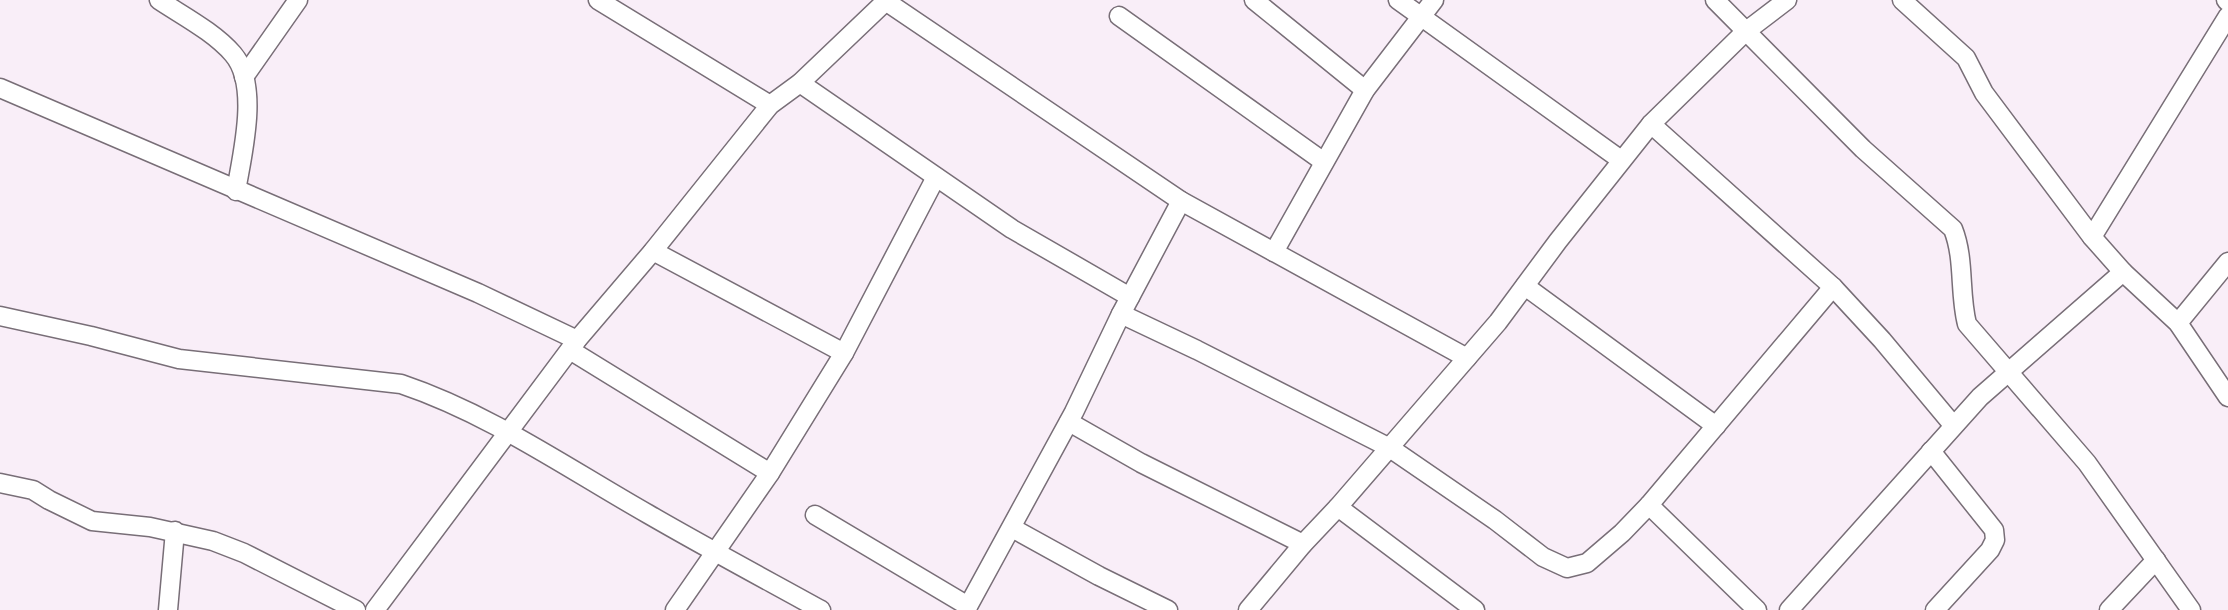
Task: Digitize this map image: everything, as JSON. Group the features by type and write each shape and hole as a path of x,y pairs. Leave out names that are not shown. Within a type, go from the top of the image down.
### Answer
{"street":[{"path":"159,0 222,44 235,56 244,77 246,127 236,191"},
{"path":"244,77 298,0"},
{"path":"597,0 770,105"},
{"path":"1254,0 1365,90"},
{"path":"1398,0 1621,160"},
{"path":"1274,252 1365,90 1434,0"},
{"path":"1714,0 1863,149 1953,229 1959,244 1967,324 2087,463 2191,610"},
{"path":"1258,606 1303,544 1498,322 1651,124 1745,32 1787,0"},
{"path":"1902,0 1966,58 1984,93 2092,237 2123,272 2178,323 2228,397"},
{"path":"375,610 573,345 653,251 770,105 800,83 886,1 1181,201 1467,358"},
{"path":"1119,16 1324,162"},
{"path":"2092,237 2228,16"},
{"path":"800,83 1040,246 1130,297"},
{"path":"0,88 478,293 573,345 770,473"},
{"path":"1651,124 1833,287 1882,340 1953,425"},
{"path":"675,610 770,473 844,352 936,177"},
{"path":"814,515 967,608 1069,422 1121,314 1181,201"},
{"path":"653,251 844,352"},
{"path":"2178,323 2228,262"},
{"path":"1789,610 1953,425 2007,371 2123,272"},
{"path":"1525,286 1716,426"},
{"path":"1121,314 1390,448 1543,557 1567,568 1587,563 1649,505 1833,287"},
{"path":"0,316 179,359 401,384 428,393 509,432 649,515 821,610"},
{"path":"1069,422 1141,463 1303,544"},
{"path":"1931,451 1994,530 1990,550 1935,610"},
{"path":"0,483 33,490 92,521 175,531 214,541 244,553 356,610"},
{"path":"1649,505 1757,610"},
{"path":"1338,507 1475,610"},
{"path":"1012,528 1168,610"},
{"path":"168,610 175,531"},
{"path":"2109,610 2156,560"}]}
